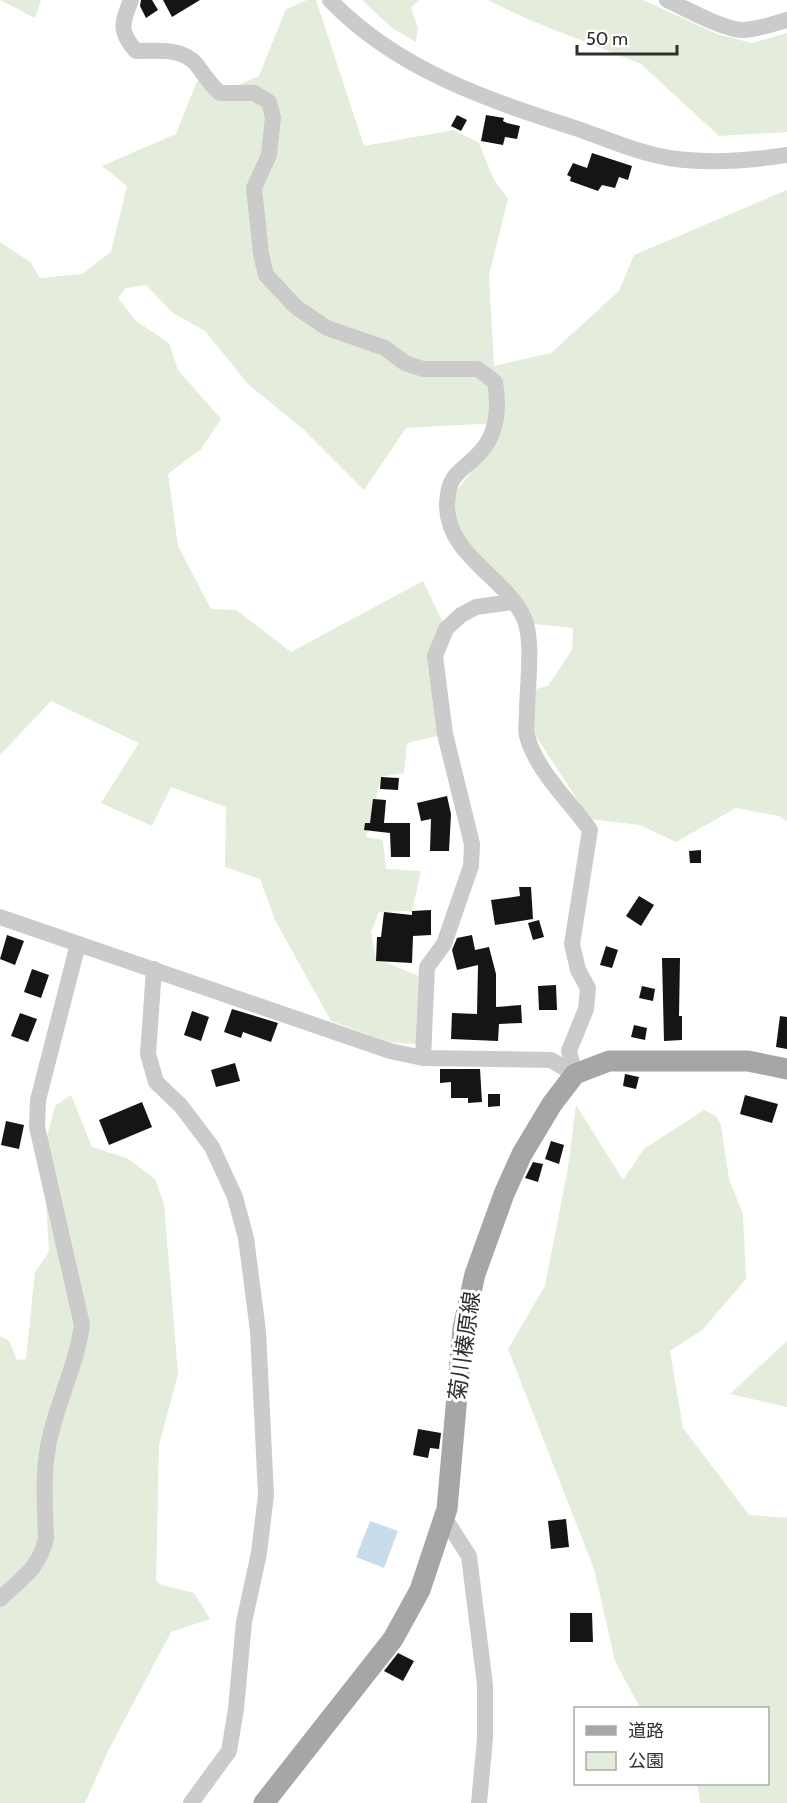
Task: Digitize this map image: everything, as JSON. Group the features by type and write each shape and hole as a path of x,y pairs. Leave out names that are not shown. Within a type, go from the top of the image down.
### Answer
{"main road":[{"path":"575,1074 609,1060 748,1061 787,1069"},
{"name":"菊川榛原線","path":"264,1803 393,1640 420,1590 445,1519 450,1492 454,1410 464,1328 475,1274 504,1194 522,1154 552,1104 575,1074"}],"street":[{"path":"131,0 122,22 126,40 136,51 174,52 195,62 206,82 219,93 254,93 269,102 273,117 269,155 254,188 261,254 266,275 296,307 327,328 385,348 405,363 423,369 478,369 495,381 499,405 490,440 481,452 460,468 447,486 447,509 456,538 513,602 527,627 526,735 543,768 590,830 572,944 578,970 588,988 586,1009 569,1051 575,1074"},
{"path":"330,0 382,46 423,70 470,92 648,153 670,158 734,162 787,155"},
{"path":"667,0 723,25 741,30 787,20"},
{"path":"423,1058 427,967 444,944 471,866 472,844 445,734 435,656 447,629 460,615 476,607 513,602"},
{"path":"0,917 390,1051 423,1058 551,1060 575,1074"},
{"path":"0,1599 29,1575 43,1550 46,1539 45,1465 50,1436 77,1357 82,1325 37,1127 38,1100 78,944"},
{"path":"154,969 148,1054 156,1082 181,1106 212,1147 235,1197 246,1238 258,1331 264,1443 266,1506 244,1622 236,1709 229,1751 191,1803"},
{"path":"445,1519 469,1556 485,1685 485,1739 479,1803"}],"green space":[{"path":"0,0 41,0 35,18"},
{"path":"307,0 316,0 364,146 454,130 479,143 493,178 508,199 489,275 494,366 551,353 619,291 634,255 787,190 787,822 779,816 736,808 676,842 640,825 590,819 533,732 532,690 548,686 572,650 573,628 534,624 458,533 452,507 456,491 495,443 499,423 406,428 364,490 304,430 248,384 205,331 173,313 146,285 126,288 118,298 136,321 169,343 178,370 221,419 201,449 168,474 178,546 211,609 236,610 291,652 423,581 445,627 438,736 407,743 404,773 381,777 366,837 383,840 386,869 421,871 412,911 379,912 371,932 376,958 418,976 416,1044 388,1042 331,1021 275,920 260,879 225,867 226,807 171,787 152,826 101,803 139,743 51,701 0,755 0,242 30,262 40,278 82,274 111,252 127,186 102,166 176,134 197,81 222,92 259,76 286,9"},
{"path":"362,0 419,0 411,8 418,28 416,42 392,28"},
{"path":"488,0 643,0 717,34 752,43 787,33 787,132 719,136 641,64 527,19"},
{"path":"71,1095 92,1147 127,1158 155,1179 164,1204 178,1374 159,1445 156,1581 162,1585 194,1593 210,1619 171,1632 108,1751 85,1803 0,1803 0,1336 9,1341 17,1360 26,1359 35,1272 49,1252 43,1152 55,1106"},
{"path":"576,1105 623,1180 644,1149 704,1110 717,1117 721,1126 729,1179 743,1214 746,1279 702,1330 670,1351 683,1428 749,1515 786,1518 787,1516 787,1803 700,1803 696,1785 769,1785 769,1707 639,1707 615,1661 594,1569 508,1349 545,1286 568,1168"},
{"path":"787,1341 787,1407 730,1394"}],"water":[{"path":"370,1521 398,1531 384,1568 356,1557"}],"building":[{"path":"141,0 152,0 158,10 146,18 140,6"},
{"path":"163,0 200,0 172,17"},
{"path":"457,115 467,120 461,131 451,126"},
{"path":"486,115 504,118 503,121 507,123 520,126 517,139 505,137 503,145 481,141"},
{"path":"592,153 632,166 628,180 619,177 615,188 602,185 598,191 570,181 571,177 567,175 573,163 587,168"},
{"path":"381,777 399,778 398,790 380,789"},
{"path":"447,796 451,814 449,851 430,851 431,819 421,821 417,803"},
{"path":"373,799 386,800 384,823 410,823 410,857 391,857 390,833 364,830 365,823 370,823"},
{"path":"701,850 701,863 690,863 689,851"},
{"path":"519,887 531,887 533,919 495,925 491,900 520,896"},
{"path":"639,896 654,905 641,926 626,916"},
{"path":"431,910 431,935 413,936 412,963 376,961 377,937 381,937 384,912 412,915 412,911"},
{"path":"539,920 544,937 533,940 528,923"},
{"path":"7,935 24,941 15,965 0,959"},
{"path":"472,935 475,950 489,947 496,974 496,1007 521,1005 522,1023 499,1024 498,1041 451,1039 452,1013 477,1014 478,965 457,970 452,950 457,938"},
{"path":"606,946 618,950 612,968 600,965"},
{"path":"662,958 680,958 679,1016 682,1016 682,1040 664,1041"},
{"path":"32,969 49,975 41,998 24,992"},
{"path":"556,985 557,1010 539,1010 538,986"},
{"path":"642,986 655,989 653,1001 639,998"},
{"path":"232,1009 278,1023 271,1042 243,1032 241,1038 224,1032"},
{"path":"192,1011 209,1017 201,1041 184,1035"},
{"path":"20,1013 37,1019 28,1042 11,1036"},
{"path":"780,1016 787,1017 787,1049 776,1047"},
{"path":"634,1025 647,1028 645,1040 631,1037"},
{"path":"235,1063 240,1081 216,1087 211,1070"},
{"path":"440,1069 480,1069 482,1102 468,1103 468,1098 451,1098 451,1082 440,1083"},
{"path":"625,1074 639,1077 636,1089 623,1086"},
{"path":"488,1094 500,1094 500,1106 488,1107"},
{"path":"745,1095 778,1104 772,1123 740,1114"},
{"path":"142,1102 152,1127 109,1145 99,1120"},
{"path":"6,1121 24,1125 19,1149 1,1145"},
{"path":"551,1141 564,1145 559,1164 545,1159"},
{"path":"533,1162 543,1164 538,1182 525,1178"},
{"path":"418,1429 441,1433 439,1449 430,1448 428,1458 413,1455"},
{"path":"566,1519 569,1547 551,1549 548,1521"},
{"path":"570,1613 592,1613 593,1642 570,1642"},
{"path":"398,1653 414,1661 403,1681 384,1671"}]}
